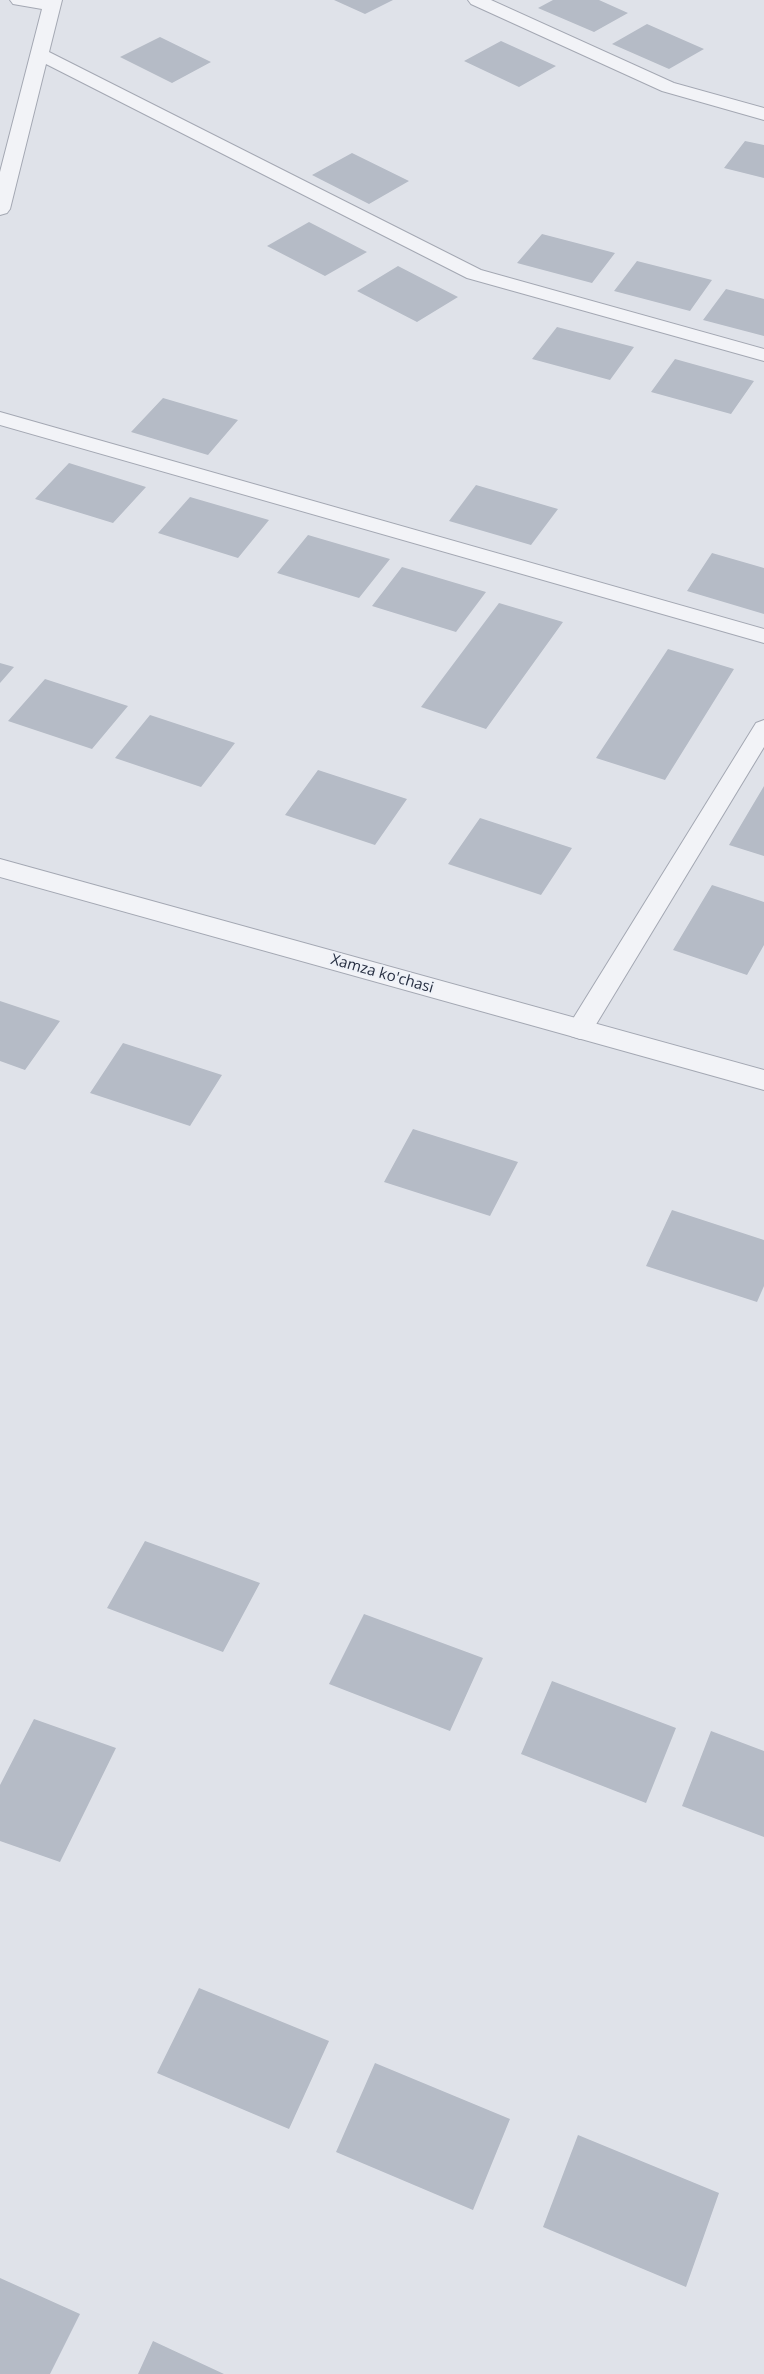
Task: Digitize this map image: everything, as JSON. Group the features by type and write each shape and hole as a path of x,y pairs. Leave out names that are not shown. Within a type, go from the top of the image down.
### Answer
{"street":[{"path":"1,202 41,55 53,3 19,0"},
{"path":"477,0 668,87 764,114"},
{"path":"41,55 474,274 764,354"},
{"path":"0,418 764,636"},
{"path":"580,1029 764,728"},
{"name":"Xamza ko'chasi","path":"0,868 764,1080"}],"building":[{"path":"334,0 393,0 365,14"},
{"path":"553,0 599,0 628,13 594,32 538,8"},
{"path":"647,24 704,49 669,69 612,44"},
{"path":"160,37 211,62 172,83 120,57"},
{"path":"501,41 556,66 519,87 464,61"},
{"path":"745,141 764,145 764,178 724,168"},
{"path":"352,153 409,181 369,204 312,175"},
{"path":"309,222 367,252 325,276 267,246"},
{"path":"542,234 615,253 592,283 517,263"},
{"path":"637,261 712,280 690,311 614,291"},
{"path":"398,266 458,297 417,322 357,291"},
{"path":"726,289 764,299 764,336 703,320"},
{"path":"557,327 634,347 610,380 532,359"},
{"path":"675,359 754,381 731,414 651,392"},
{"path":"163,398 238,420 208,455 131,432"},
{"path":"69,463 146,487 113,523 35,499"},
{"path":"476,485 558,509 531,545 449,521"},
{"path":"190,497 269,520 238,558 158,533"},
{"path":"308,535 390,559 359,598 277,573"},
{"path":"712,553 764,568 764,614 687,591"},
{"path":"402,567 486,592 456,632 372,606"},
{"path":"499,603 563,622 486,729 421,707"},
{"path":"668,649 734,669 665,780 596,758"},
{"path":"0,663 14,667 0,683"},
{"path":"45,679 128,706 92,749 8,721"},
{"path":"150,715 235,743 201,787 115,758"},
{"path":"318,770 407,799 375,845 285,815"},
{"path":"764,786 764,856 729,845"},
{"path":"480,818 572,848 541,895 448,864"},
{"path":"712,885 764,902 764,945 747,975 673,950"},
{"path":"0,1001 60,1021 25,1070 0,1061"},
{"path":"123,1043 222,1075 190,1126 90,1093"},
{"path":"413,1129 518,1162 490,1216 384,1182"},
{"path":"672,1210 764,1240 764,1286 757,1302 646,1266"},
{"path":"145,1541 260,1583 223,1652 107,1608"},
{"path":"364,1614 483,1658 450,1731 329,1684"},
{"path":"552,1681 676,1728 646,1803 521,1754"},
{"path":"34,1719 116,1748 60,1862 0,1841 0,1785"},
{"path":"711,1731 764,1751 764,1837 682,1806"},
{"path":"199,1988 329,2041 289,2129 157,2073"},
{"path":"375,2063 510,2119 473,2210 336,2152"},
{"path":"578,2135 719,2193 686,2287 543,2227"},
{"path":"0,2278 80,2314 50,2374 0,2374"},
{"path":"153,2341 224,2374 138,2374"}]}
